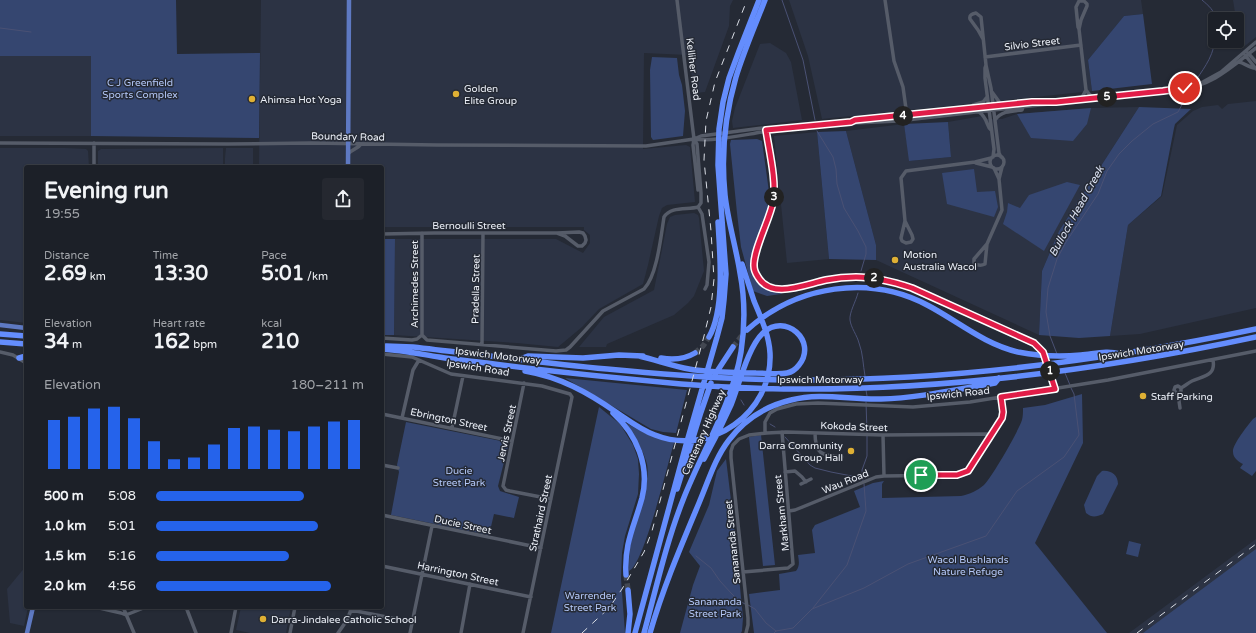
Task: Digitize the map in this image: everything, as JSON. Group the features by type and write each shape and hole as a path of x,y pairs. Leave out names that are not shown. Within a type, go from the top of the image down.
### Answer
{"highway":[{"name":"Centenary Highway","path":"635,633 671,504 671,498 704,392 708,368 721,323 726,284 726,263 718,174 721,114 726,90 736,59 759,0"},
{"name":"Centenary Highway","path":"644,633 671,536 687,491 712,439 716,426 733,393 744,317 742,285 725,194 724,159 726,128 736,78 745,51 766,0"},
{"path":"709,337 714,328 718,310 720,278 716,179 718,174"},
{"path":"495,364 499,367 530,372 557,379 581,390 605,404 653,435 670,440 688,441 714,436 733,426 751,410 761,394 769,370 770,355 768,336 741,262 737,255"},
{"path":"747,330 772,311 805,295 836,288 867,288 887,290 913,298 988,341 1012,350 1069,359"},
{"path":"639,356 696,370 783,373 794,370 803,360 805,348 802,339 796,331 789,327 776,326 763,333 755,343 744,370 733,393 722,424 712,439"},
{"name":"Ipswich Motorway","path":"384,344 633,372 711,378 788,380 872,379 941,375 1041,366 1069,359 1112,352 1122,354 1256,329"},
{"path":"0,334 24,336"},
{"name":"Ipswich Motorway","path":"384,349 408,351 440,357 495,364 711,386 861,388 948,383 1044,374 1159,356 1256,337"},
{"path":"0,342 24,344"},
{"path":"704,392 732,346"},
{"path":"520,360 528,356 583,358 621,355 650,356 671,360 687,357 695,353"},
{"path":"19,358 24,357"},
{"path":"650,633 670,572 712,470 725,446 738,429 750,419 773,406 792,399 819,397 860,402 874,402 995,383 999,378"},
{"path":"605,404 608,410 622,422 632,435 642,456 644,470 642,497 627,543 625,561 626,575"},
{"path":"628,590 630,614 628,633"}],"main road":[{"path":"348,165 349,0"},
{"path":"0,325 24,328"},
{"path":"27,633 33,609"}],"street":[{"name":"Kelliher Road","path":"677,0 694,139 693,145 699,193 701,196 701,203 698,207"},
{"path":"886,0 894,61 903,87 907,120"},
{"path":"1079,29 1087,6 1084,1 1079,1 1076,7 1078,27 1086,90 1090,96 1094,98"},
{"path":"983,39 970,20 970,16 973,13 976,13 981,17 986,65 992,92 991,130 994,149 990,163 999,179"},
{"name":"Boundary Road","path":"1206,81 1221,72 1256,42"},
{"name":"Silvio Street","path":"985,57 1081,45"},
{"name":"Boundary Road","path":"851,122 855,120 972,108 1023,107 1163,92 1185,88 1223,74 1256,48"},
{"path":"1245,51 1255,69"},
{"path":"1247,55 1255,61 1256,56"},
{"path":"1239,62 1255,69"},
{"path":"986,65 987,97 995,120 999,153 1004,161 999,179 1002,210 987,244 985,264 977,265 974,263 975,257 987,244"},
{"path":"1081,99 1086,90"},
{"path":"992,92 1000,103 1004,104"},
{"name":"Boundary Road","path":"694,139 701,140 732,137 766,130 851,122 907,120 979,112 1004,104 1056,102 1163,92"},
{"path":"972,108 974,105 983,102 987,97"},
{"path":"995,120 1004,112 1022,110 1023,107"},
{"path":"979,112 985,118 988,128 991,130"},
{"name":"Boundary Road","path":"0,143 348,143 646,146 694,139 701,136 762,128 766,130"},
{"path":"766,130 774,183 774,195 756,254 754,267 759,279 764,284 773,288 785,289 825,280 856,277 878,278 912,288 1038,346 1043,352 1055,389"},
{"path":"94,144 94,165"},
{"path":"348,154 359,148 361,144"},
{"path":"905,221 913,239 911,242 906,243 902,241 901,238 905,221 901,178 906,171 975,162 992,158 997,155 1002,157"},
{"path":"975,162 998,169 1002,167"},
{"path":"698,207 702,214 709,262 705,289"},
{"name":"Ipswich Road","path":"422,335 427,340 556,351 566,350 603,311 644,289 648,285 653,273 664,217 666,214 673,210 698,207"},
{"name":"Bernoulli Street","path":"384,234 579,232 586,236 585,244 578,246 565,236 557,233"},
{"name":"Archimedes Street","path":"422,233 422,335"},
{"name":"Pradella Street","path":"482,344 483,233"},
{"path":"384,338 412,340 417,339 422,335"},
{"name":"Ipswich Road","path":"874,402 920,406 970,402 1055,389 1256,351"},
{"path":"0,352 13,355 24,362"},
{"name":"Ipswich Road","path":"384,354 408,356 443,371 463,376 524,383 551,388 570,394 572,397"},
{"path":"402,418 413,370 419,360"},
{"path":"1178,394 1181,392 1181,388 1191,381 1203,378 1210,373 1214,367 1213,360"},
{"path":"452,428 463,376"},
{"name":"Jervis Street","path":"524,383 503,486 506,490 551,499"},
{"path":"1180,408 1178,394 1174,392 1174,389 1177,386 1181,388"},
{"name":"Strathaird Street","path":"523,633 572,397"},
{"name":"Wau Road","path":"789,511 795,510 869,479 884,476 957,475 964,473 970,468 1002,418 1003,412 1001,397"},
{"path":"766,433 766,424 768,419 771,414 779,409 804,403 860,402"},
{"name":"Ebrington Street","path":"384,414 512,441"},
{"name":"Markham Street","path":"743,572 783,568 793,564 794,560 782,432"},
{"name":"Kokoda Street","path":"731,458 733,445 739,439 744,436 766,433 991,435"},
{"path":"815,433 816,445 821,452 831,456 842,457"},
{"path":"883,435 884,476"},
{"name":"Sanananda Street","path":"731,458 747,608 748,625 746,633"},
{"path":"384,465 398,468"},
{"path":"785,472 794,471 806,482"},
{"path":"801,484 811,479"},
{"name":"Ducie Street","path":"384,515 540,548"},
{"path":"410,633 432,526"},
{"name":"Harrington Street","path":"384,566 531,597"},
{"path":"461,633 470,584"},
{"path":"105,609 121,612 126,615"},
{"path":"124,609 134,633"},
{"path":"126,615 141,609"},
{"path":"187,609 196,633"},
{"path":"231,633 236,609"},
{"path":"290,633 295,609"},
{"path":"338,633 345,623 351,609 412,622"}],"shaded area":[{"path":"261,0 733,0 730,6 729,26 705,92 695,93 688,55 644,53 643,149 686,145 690,147 695,202 667,205 662,208 643,284 599,309 582,327 558,347 394,335 395,239 556,239 583,253 590,243 590,235 584,230 584,227 384,227 384,165 259,165"},
{"path":"789,0 1141,0 1143,14 1124,16 1088,60 1092,91 822,119 808,56"},
{"path":"1233,0 1256,0 1256,37 1244,47 1244,12 1235,12"},
{"path":"770,43 786,53 791,62 802,120 733,128 732,121 735,108 760,44"},
{"path":"0,56 91,56 91,136 0,136"},
{"path":"1256,101 1256,308 1140,334 1110,336 1128,225 1162,196 1177,125 1193,111 1202,107 1218,105 1222,109 1228,104"},
{"path":"1139,107 1059,231 1042,271 1039,335 876,260 876,245 846,131 904,124 910,161 951,157 948,122 982,116 985,119 1002,119 1017,114 1091,108"},
{"path":"817,132 829,259 787,263 774,136"},
{"path":"0,148 86,149 88,151 89,165 24,165 24,323 0,320"},
{"path":"223,148 223,165 98,165 98,151 101,149"},
{"path":"226,148 253,148 253,165 225,165"},
{"path":"694,213 698,215 699,218 704,271 694,296 688,303 674,315 607,344 606,347 579,347 604,317 654,290 667,224 670,217"},
{"path":"1256,539 1256,552 1146,633 1129,633"},
{"path":"24,568 24,609 28,609 24,626 10,623 7,589"},
{"name":"Darra-Jindalee Catholic School","path":"241,609 291,609 286,633 250,633 236,630"}],"green space":[{"name":"C J Greenfield Sports Complex","path":"0,0 176,0 177,54 260,53 259,138 91,136 91,56 0,56"},
{"path":"1143,14 1152,84 1092,91 1088,60 1124,16"},
{"path":"652,57 677,58 685,111 683,136 653,140 651,137 650,70"},
{"path":"1139,107 1191,109 1175,124 1161,196 1128,225 1110,336 1079,338 1039,335 1042,271 1059,231"},
{"path":"1091,108 1087,124 1073,141 1031,138 1017,114"},
{"path":"948,122 951,157 909,161 904,124"},
{"path":"846,131 876,245 876,260 829,259 817,132"},
{"path":"757,139 762,141 770,204 752,254 751,269 756,281 761,285 767,289 782,293 767,296 753,291 741,247 730,144 731,140"},
{"path":"974,169 977,192 995,191 998,207 994,217 947,204 942,173"},
{"path":"1067,182 1080,185 1044,251 1003,224 1008,203 1020,208 1029,195"},
{"path":"384,239 395,239 394,335 384,335"},
{"path":"565,378 687,390 676,433 651,429"},
{"name":"Wacol Bushlands Nature Refuge","path":"1082,394 1083,443 1035,543 1107,633 754,633 749,594 780,590 779,574 796,571 799,565 798,555 815,553 812,530 815,525 860,507 854,491 873,483 884,481 882,484 882,498 961,496 970,493 984,485 998,464 1020,426 1023,408 1045,405"},
{"name":"Warrender Street Park","path":"599,407 620,424 633,445 638,459 638,494 625,536 622,553 621,579 625,633 551,633"},
{"path":"1256,417 1256,471 1252,476 1240,468 1243,464 1235,458 1233,449 1241,435"},
{"name":"Ducie Street Park","path":"406,422 506,442 508,446 498,486 500,491 519,497 514,518 494,514 489,535 391,515 399,472 397,465"},
{"path":"626,423 644,433 674,443 642,551 635,565 629,571 629,551 631,540 645,491 648,472 643,453"},
{"path":"761,435 775,565 763,566 749,437"},
{"name":"Sanananda Street Park","path":"726,459 743,618 742,631 741,633 680,633 693,585 700,566 689,552 709,505 717,471"},
{"path":"1102,471 1111,472 1117,478 1118,484 1103,514 1096,516 1088,515 1084,505 1097,476"},
{"path":"1129,541 1141,544 1138,557 1126,554"},
{"path":"1256,549 1256,633 1143,633"}],"waterway":[{"path":"782,0 803,60 815,120"},
{"name":"Bullock Head Creek","path":"1202,0 1213,12"},
{"path":"0,28 31,32"},
{"name":"Bullock Head Creek","path":"1193,85 1212,54 1214,48"},
{"name":"Bullock Head Creek","path":"1057,354 1050,336 1046,312 1048,288 1057,259 1066,242 1098,194 1107,171 1119,154 1153,124 1178,112 1190,90"},
{"path":"817,131 833,157 836,169 837,184 844,208 866,247 866,254 861,271"},
{"path":"858,293 850,320 860,347 865,376"},
{"name":"Bullock Head Creek","path":"1065,373 1070,385"},
{"name":"Bullock Head Creek","path":"774,633 776,631 793,628 812,609 864,588 908,564 986,536 1017,491 1064,457 1079,435 1074,394 1071,388"},
{"path":"866,390 867,396"},
{"path":"741,400 744,405"},
{"path":"866,402 867,432"},
{"path":"770,424 775,427"},
{"path":"863,481 862,470 867,456 867,436"},
{"path":"785,437 810,465 815,468 862,478"},
{"path":"813,608 847,565 866,511 864,484"},
{"path":"696,556 711,568 720,581 738,600 745,604"},
{"path":"748,605 755,609 766,623 776,631"}],"tunnel":[{"path":"733,347 744,333"},
{"path":"695,353 703,346 709,337"},
{"path":"626,575 628,590"}],"railway":[{"path":"582,633 609,608 644,552 652,531 704,336 711,307 714,279 704,160 706,121 715,82 747,0"},
{"path":"1137,633 1256,544"}],"place":[{"name":"Golden Elite Group","path":"456,94"},
{"name":"Ahimsa Hot Yoga","path":"252,99"},
{"name":"Motion Australia Wacol","path":"895,260"},
{"name":"Staff Parking","path":"1143,396"},
{"name":"Darra Community Group Hall","path":"851,451"},
{"name":"Darra-Jindalee Catholic School","path":"263,619"}],"route":[{"path":"921,475 957,475 968,471 1002,418 1003,412 1001,397 1055,389 1043,352 1034,343 912,288 895,282 878,278 839,278 779,290 764,284 759,279 754,267 754,261 774,195 774,183 766,130 1032,102 1056,102 1185,88"}]}
